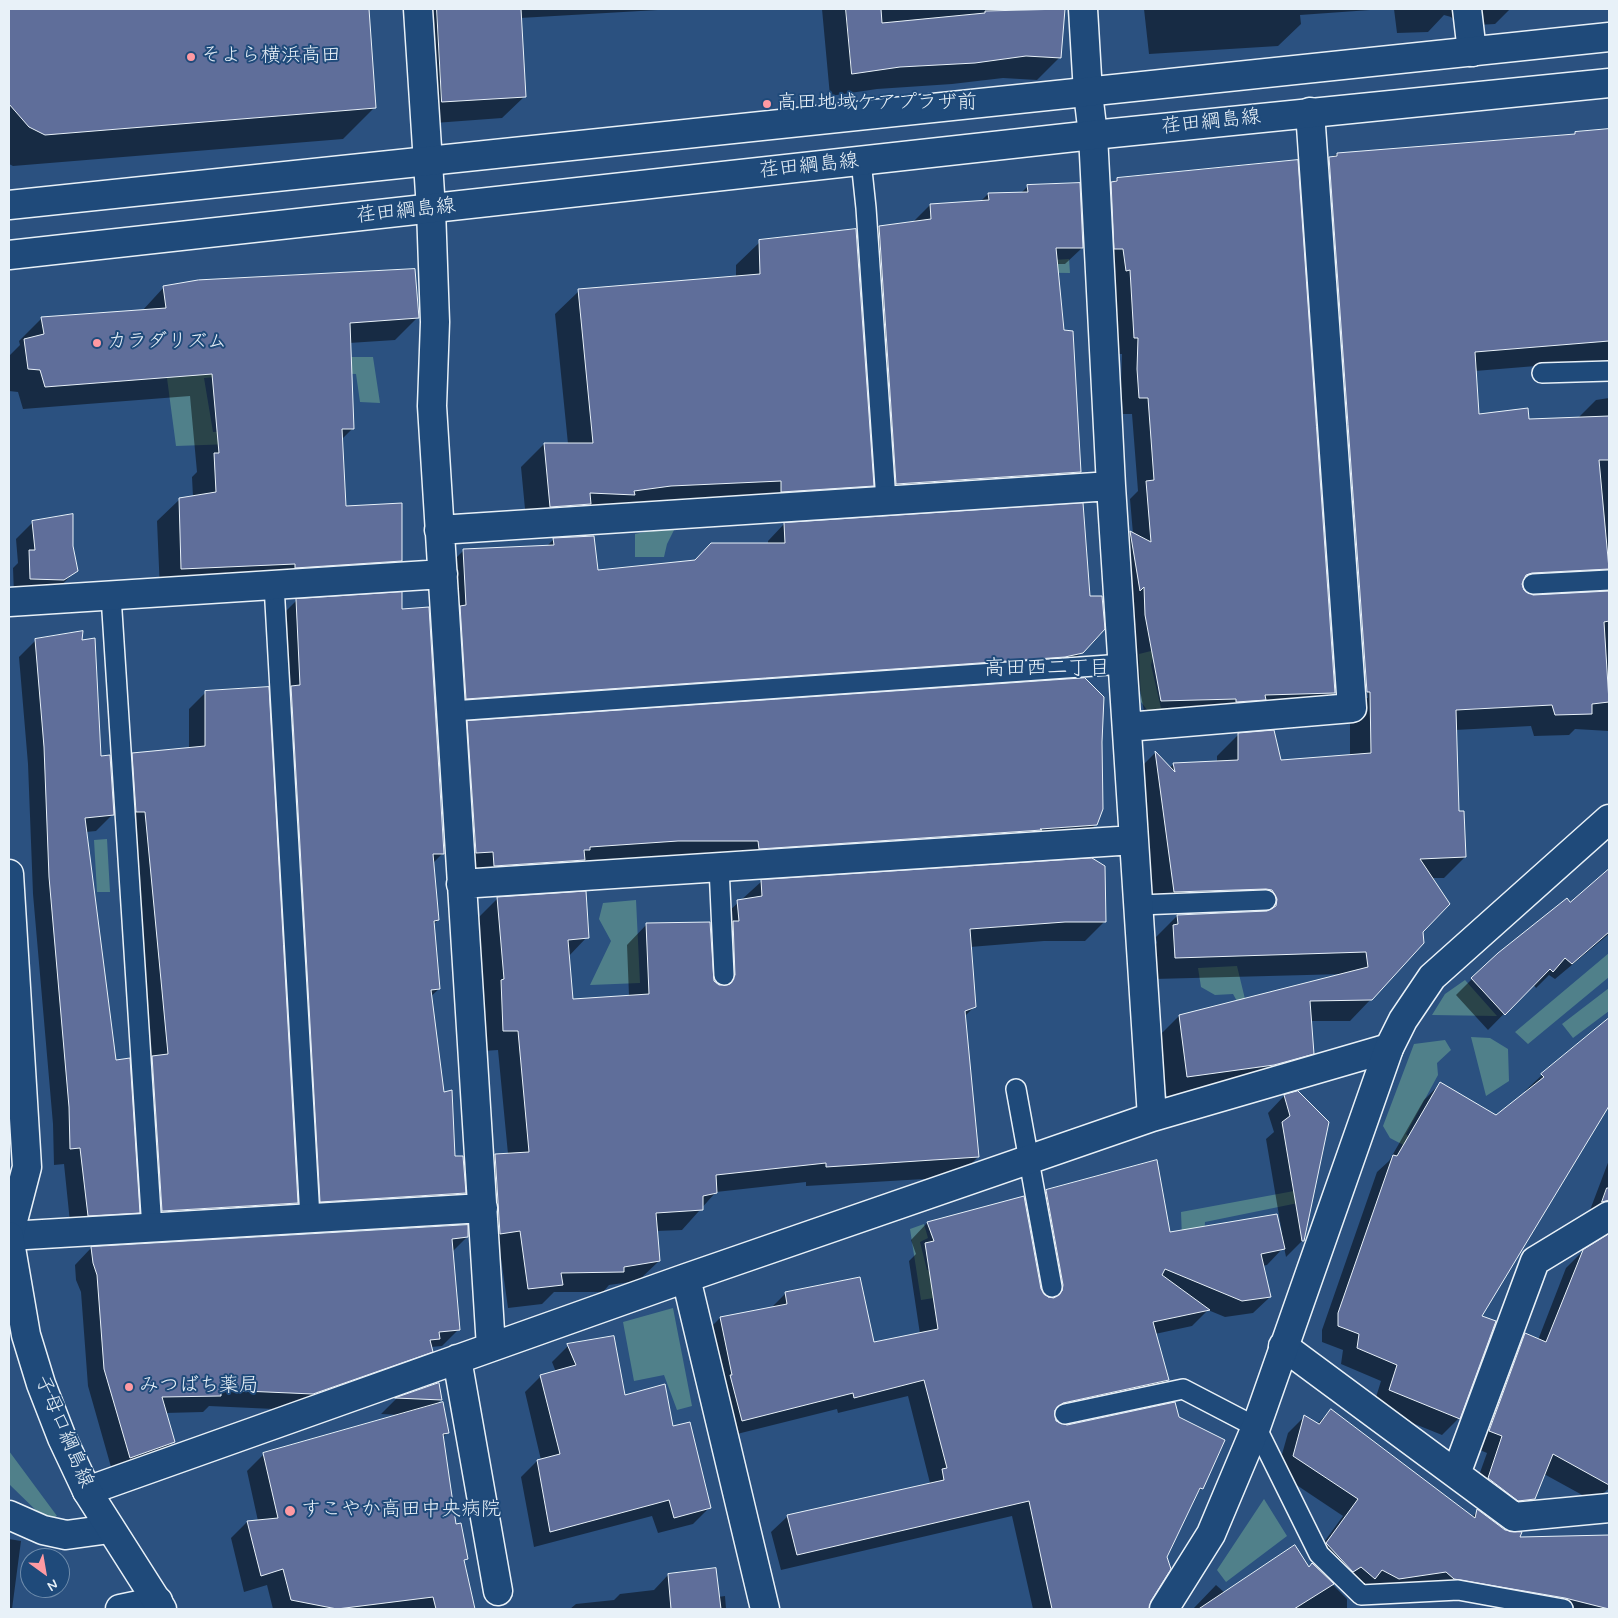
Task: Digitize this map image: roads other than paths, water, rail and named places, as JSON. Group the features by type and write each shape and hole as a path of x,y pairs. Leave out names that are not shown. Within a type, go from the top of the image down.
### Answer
{"street":[{"path":"418,9 431,209 435,322 432,406 491,1347"},
{"path":"1083,9 1088,92 1093,135 1111,486 1152,1117"},
{"path":"1468,9 1472,52"},
{"path":"9,204 1609,37"},
{"name":"荏田綱島線","path":"9,255 1093,135 1609,83"},
{"path":"1127,727 1352,708 1310,112"},
{"path":"439,530 1111,486"},
{"path":"9,602 443,574"},
{"path":"1164,1609 1211,1534 1256,1428 1283,1346 1389,1048 1403,1020 1432,977 1609,819"},
{"path":"461,884 1134,840"},
{"path":"9,874 27,1167 9,1236 483,1208"},
{"path":"87,1490 686,1278 1152,1117 1389,1048"},
{"path":"1456,1474 1535,1262 1609,1216"},
{"name":"子母口綱島線","path":"9,1236 25,1327 41,1384 87,1490 160,1605"},
{"path":"686,1278 765,1609"},
{"path":"1283,1346 1514,1517 1609,1508"},
{"path":"457,1359 498,1591"},
{"path":"9,1515 43,1530 66,1535 110,1529"},
{"path":"120,1609 160,1605"}],"lane":[{"path":"861,162 866,208 886,500"},
{"path":"1542,373 1609,371"},
{"path":"1533,584 1609,580"},
{"path":"274,585 310,1218"},
{"path":"110,596 152,1229"},
{"path":"452,711 1123,664"},
{"path":"719,867 724,976"},
{"path":"1138,905 1266,900"},
{"path":"1016,1088 1052,1287"},
{"path":"1065,1414 1183,1390 1256,1428 1319,1554 1361,1602 1458,1590 1563,1609"}],"place":[{"name":"そよら横浜高田","path":"191,57"},
{"name":"高田地域ケアプラザ前","path":"767,104"},
{"name":"カラダリズム","path":"97,343"},
{"name":"みつばち薬局","path":"129,1387"},
{"name":"すこやか高田中央病院","path":"290,1511"}],"district":[{"name":"高田西二丁目","path":"1047,670"}]}
